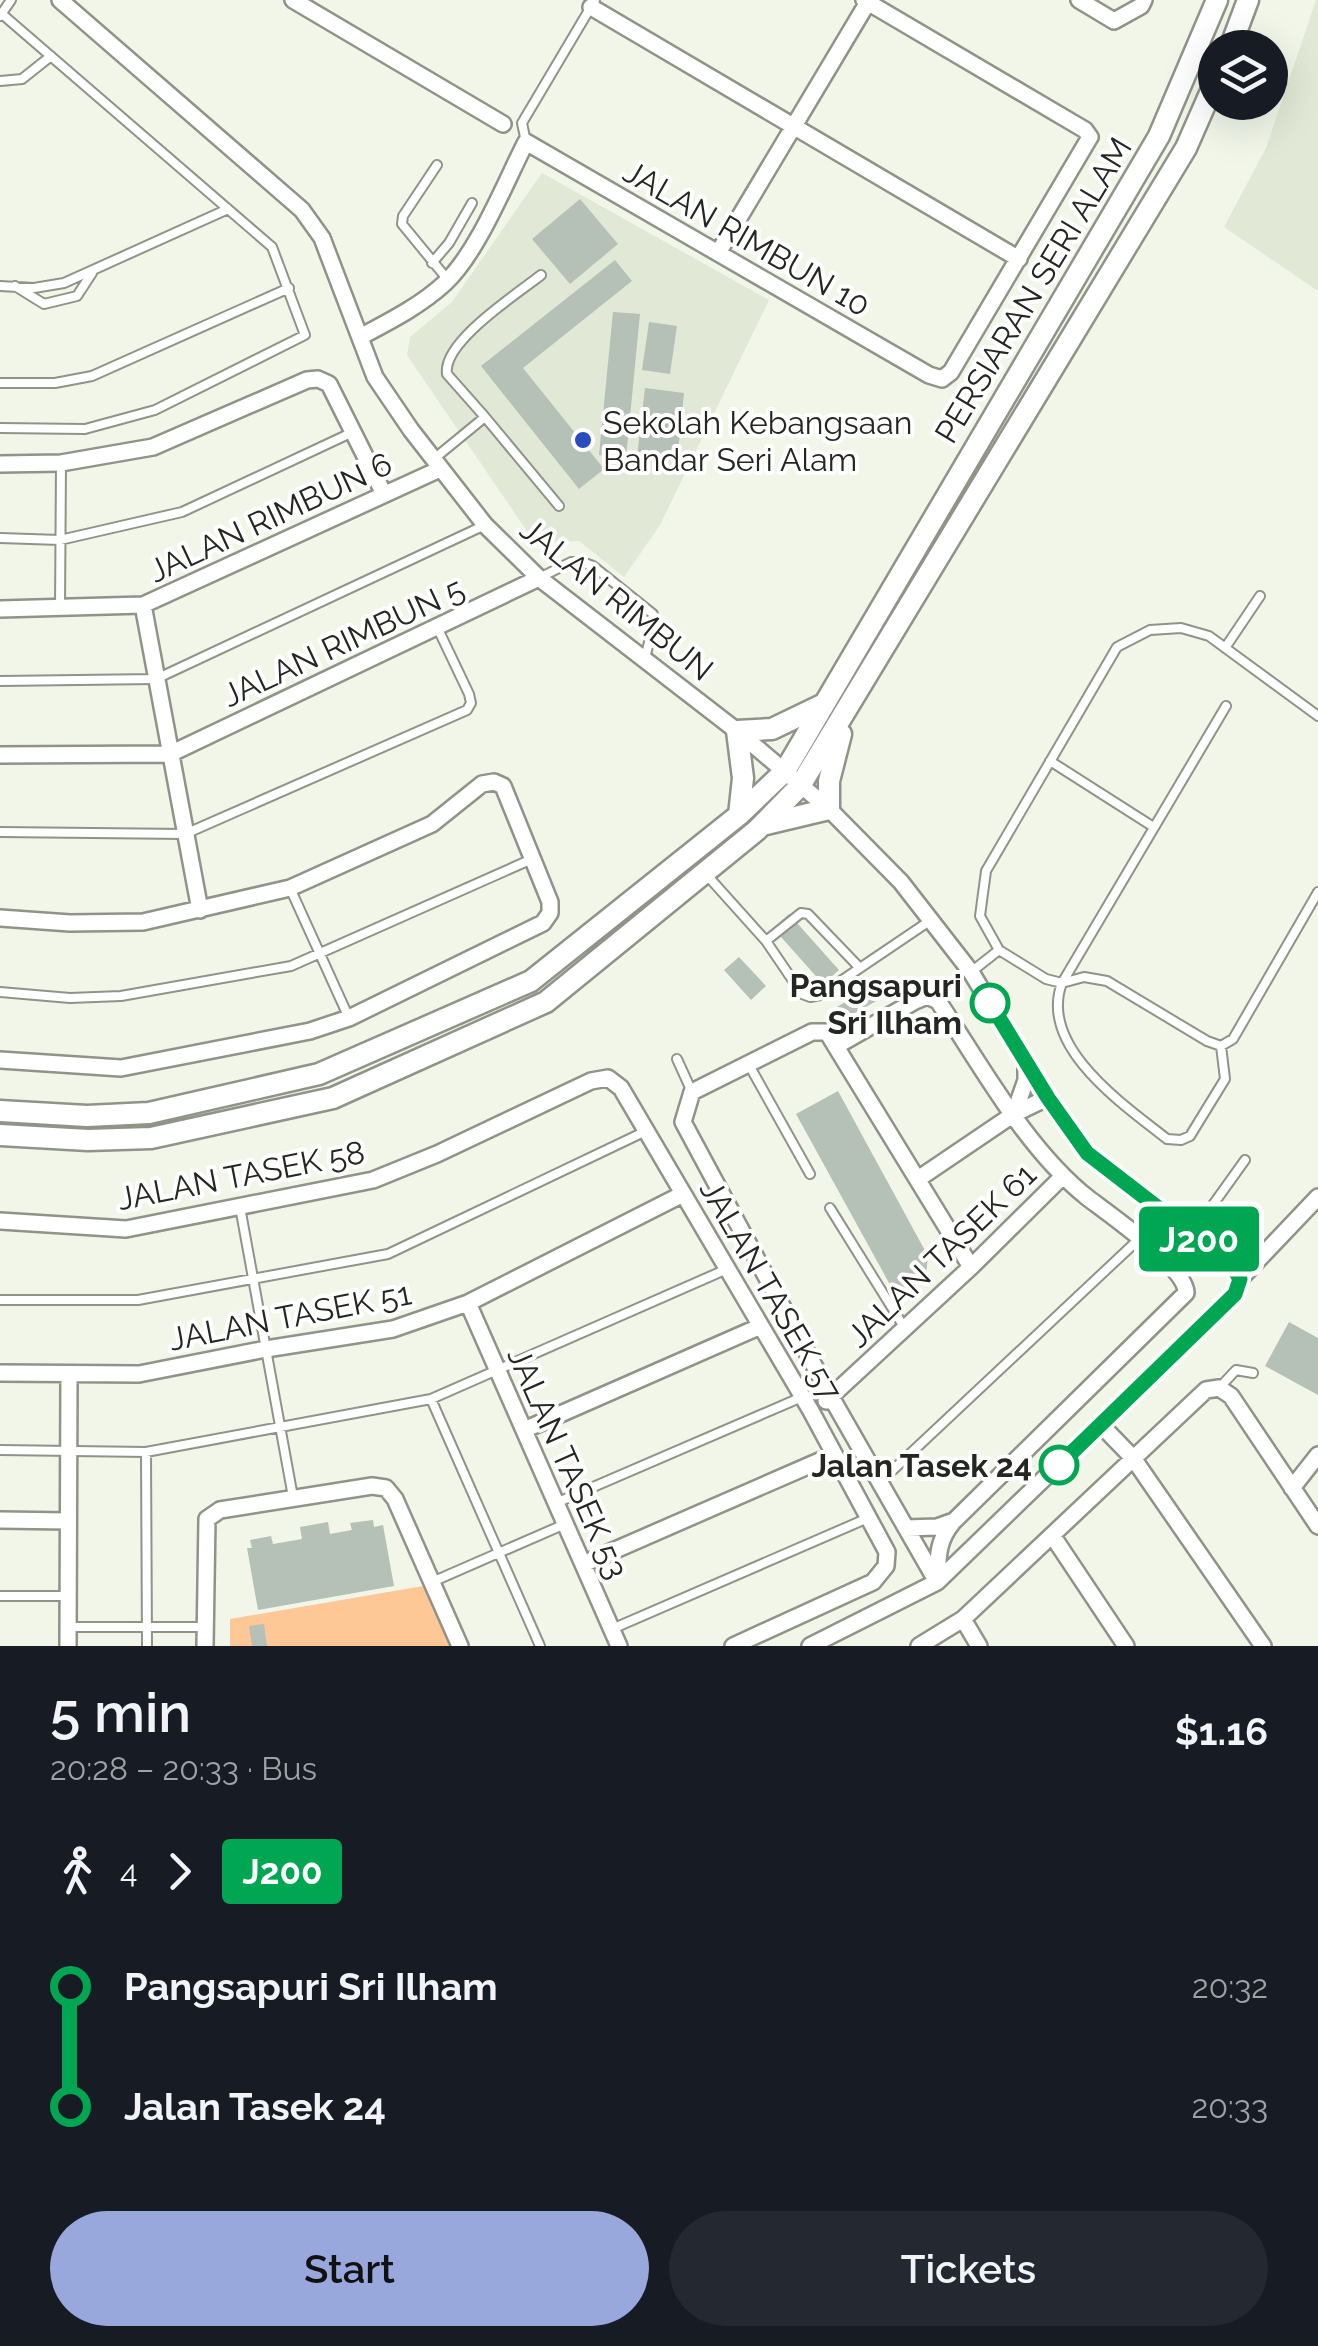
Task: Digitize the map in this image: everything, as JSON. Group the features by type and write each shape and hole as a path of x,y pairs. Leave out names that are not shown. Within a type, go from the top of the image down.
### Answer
{"main road":[{"name":"PERSIARAN SERI ALAM","path":"0,1111 87,1116 148,1114 319,1074 531,981 739,814 792,778 824,703 1159,136 1217,0"},
{"path":"1237,30 1248,0"},
{"name":"PERSIARAN SERI ALAM","path":"0,1135 88,1140 151,1138 332,1098 546,1002 760,826 850,702 1186,148 1198,120"},
{"path":"760,826 829,810 831,770 850,702"},
{"path":"739,814 743,778 736,730 772,729 824,703"}],"street":[{"name":"JALAN RIMBUN","path":"60,0 302,210 322,238 375,376 485,526 539,578 736,730 829,810 901,882 971,972 1048,1098 1087,1153 1231,1264 1240,1279"},
{"path":"293,0 315,5 503,124"},
{"path":"1079,0 1114,21 1141,6 1144,0"},
{"path":"593,3 794,126 1019,259 1090,136 866,1 794,126 718,253"},
{"path":"360,338 414,308 448,280 479,234 526,142"},
{"name":"JALAN RIMBUN 10","path":"526,142 942,379 952,372 1019,259"},
{"path":"0,464 61,463 153,447 318,379 328,384 384,494"},
{"name":"JALAN RIMBUN 6","path":"0,609 143,605 384,494 436,464"},
{"name":"JALAN RIMBUN 5","path":"170,754 539,578"},
{"path":"143,605 200,910"},
{"path":"0,755 170,754"},
{"path":"0,918 70,923 143,922 290,888 432,824 482,784 494,782 502,786 550,902 550,913 543,923 350,1018 310,1031 121,1068 0,1060"},
{"path":"838,1045 927,996 938,1001 1014,1114 1063,1176 1139,1239 1186,1286 1186,1292 943,1534 937,1582"},
{"path":"937,1582 831,1397 683,1122 689,1097 812,1032 826,1032 838,1045 971,1267"},
{"path":"1014,1114 1026,1080 1026,1061"},
{"name":"JALAN TASEK 57","path":"591,1081 608,1078 621,1088 806,1404 887,1552 886,1566 874,1582 733,1646"},
{"name":"JALAN TASEK 58","path":"0,1221 126,1229 373,1180 591,1081"},
{"path":"918,1179 1014,1114 1048,1098"},
{"path":"1014,1114 1036,1113 1065,1123"},
{"name":"JALAN TASEK 61","path":"806,1404 831,1397 1063,1176"},
{"name":"JALAN TASEK 51","path":"0,1373 140,1374 393,1329 468,1303 683,1194"},
{"path":"810,1646 937,1582 1235,1294 1240,1279 1318,1197"},
{"name":"JALAN TASEK 53","path":"468,1303 619,1646"},
{"path":"524,1430 761,1326"},
{"path":"68,1646 69,1374"},
{"path":"919,1646 962,1619 1206,1390 1220,1388 1230,1396 1318,1526"},
{"path":"1101,1425 1133,1458 1263,1646"},
{"path":"1292,1488 1318,1454"},
{"path":"583,1564 833,1455"},
{"path":"204,1646 207,1519 220,1510 372,1486 386,1488 395,1499 460,1646"},
{"path":"0,1520 68,1522"},
{"path":"906,1528 954,1522"},
{"path":"1052,1535 1126,1646"},
{"path":"962,1619 979,1646"}],"lane":[{"path":"0,428 85,428 155,410 302,340 304,328 272,247 1,15 12,0"},
{"path":"526,142 522,124 593,3"},
{"path":"0,82 22,79 51,56"},
{"path":"437,165 403,216 402,224 448,280"},
{"path":"432,263 449,243 472,203"},
{"path":"0,286 50,286 228,209"},
{"path":"15,286 44,304 77,296 94,270"},
{"path":"541,275 482,321 451,353 445,366 446,374 559,506"},
{"path":"0,382 55,383 92,376 289,288"},
{"path":"436,464 485,417"},
{"path":"0,538 60,540 182,512 353,432"},
{"path":"60,608 61,463"},
{"path":"0,680 156,679 485,526"},
{"path":"539,578 571,562 582,562 594,566 620,586 653,614 644,659"},
{"path":"1225,648 1260,596"},
{"path":"1222,1046 1207,1041 1107,981 1084,977 1062,983 1046,979 999,950 980,916 986,871 1117,646 1150,630 1181,628 1209,636 1318,716"},
{"path":"0,832 185,834 467,710 471,704 468,694 438,629"},
{"path":"1222,1046 1225,1079 1190,1136 1167,1139 1097,1082 1063,1032 1056,998 1152,826 1226,706"},
{"path":"1050,761 1152,826"},
{"path":"0,992 70,998 121,996 291,966 532,859"},
{"path":"704,873 766,940 802,994 810,997 820,995 931,920"},
{"path":"290,888 350,1018"},
{"path":"1222,1046 1233,1039 1318,892"},
{"path":"766,940 802,913 808,914 858,966"},
{"path":"971,972 999,950"},
{"path":"678,1059 689,1097"},
{"path":"749,1066 810,1174"},
{"path":"0,1300 138,1300 388,1254 646,1131"},
{"path":"1192,1234 1245,1160"},
{"path":"240,1207 293,1498"},
{"path":"830,1208 905,1328"},
{"path":"880,1482 1139,1239"},
{"path":"0,1450 146,1452 431,1399 726,1269"},
{"path":"1220,1388 1236,1370 1253,1373"},
{"path":"431,1399 540,1646"},
{"path":"556,1503 806,1404"},
{"path":"146,1452 147,1646"},
{"path":"612,1630 868,1518"},
{"path":"432,1582 566,1524"},
{"path":"0,1596 68,1596"},
{"path":"68,1628 204,1627"}],"shaded area":[{"path":"1318,0 1318,291 1224,227 1266,148 1275,120 1288,120 1288,83"},
{"name":"Sekolah Kebangsaan Bandar Seri Alam","path":"542,173 769,300 660,525 624,577 579,541 535,543 407,355 410,337 452,302"},
{"path":"423,1586 453,1646 230,1646 230,1619"}],"building":[{"path":"580,199 618,244 570,284 532,239"},
{"path":"615,260 632,281 523,368 604,469 579,489 481,366"},
{"path":"613,312 640,314 626,458 599,455"},
{"path":"649,322 677,326 670,374 642,370"},
{"path":"645,388 684,393 677,461 637,457"},
{"path":"789,914 839,970 823,984 773,928"},
{"path":"739,957 766,986 751,1000 724,970"},
{"path":"873,986 880,999 842,1020 835,1008"},
{"path":"838,1091 928,1256 926,1275 899,1301 796,1114"},
{"path":"1289,1322 1318,1338 1318,1395 1265,1366"},
{"path":"373,1520 374,1527 383,1525 394,1586 258,1610 247,1548 252,1548 250,1540 271,1536 273,1544 302,1539 300,1527 328,1522 330,1534 352,1530 350,1523"},
{"path":"264,1624 267,1646 252,1646 249,1626"}],"bus line":[{"name":"J200","path":"990,1003 1087,1153 1231,1264 1240,1279 1235,1294 1059,1465"}],"place":[{"name":"Sekolah Kebangsaan Bandar Seri Alam","path":"583,440"},
{"name":"Pangsapuri Sri Ilham","path":"990,1003"},
{"name":"Jalan Tasek 24","path":"1059,1465"}]}
